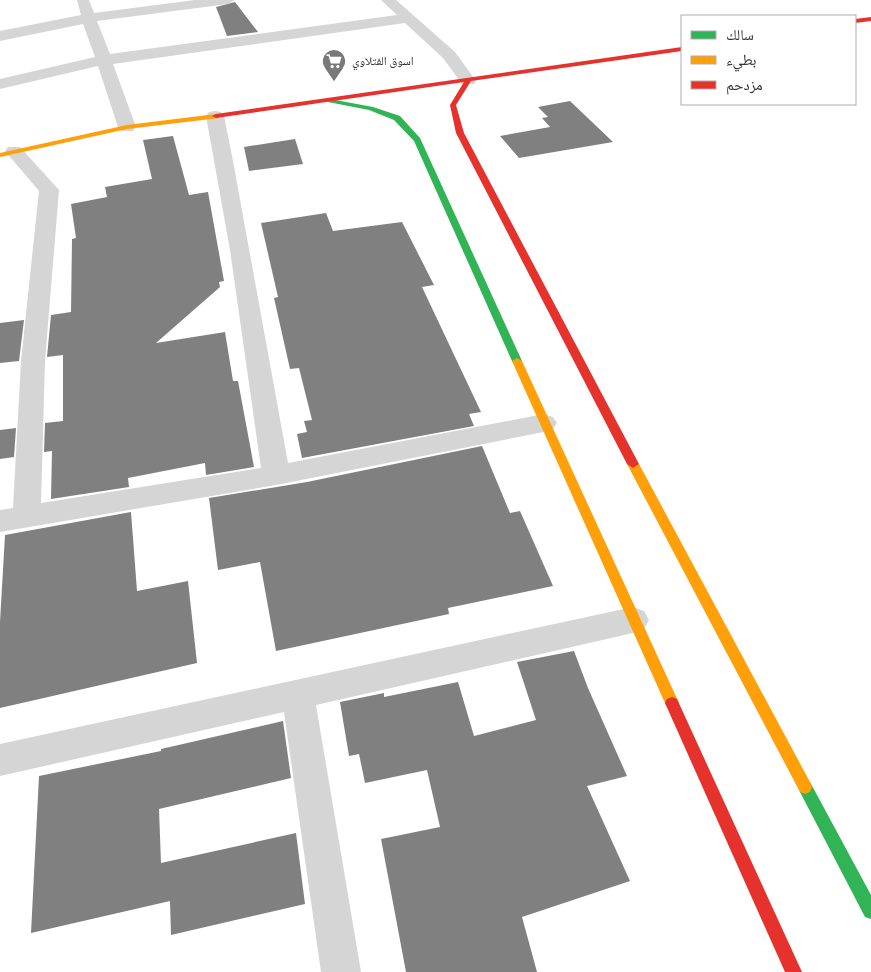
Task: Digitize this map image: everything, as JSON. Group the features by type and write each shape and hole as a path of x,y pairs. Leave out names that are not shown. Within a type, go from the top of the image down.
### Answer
{"street":[{"path":"83,0 127,127"},
{"path":"0,36 89,18 228,0"},
{"path":"388,0 449,55 468,81"},
{"path":"0,84 104,60 410,18"},
{"path":"856,22 871,19"},
{"path":"7,153 127,127 330,101 681,49"},
{"path":"468,81 453,105 460,132 610,421 871,911"},
{"path":"330,101 372,108 397,118 417,140 794,972"},
{"path":"215,116 231,192 276,475"},
{"path":"447,129 460,132"},
{"path":"417,140 427,131"},
{"path":"7,153 50,190 33,361 27,516"},
{"path":"0,521 276,475 544,423"},
{"path":"0,760 633,620"},
{"path":"298,694 341,972"}],"building":[{"path":"235,2 258,32 227,36 216,7"},
{"path":"570,101 613,142 519,158 500,136 550,127 542,118 548,117 538,107"},
{"path":"173,136 189,195 208,192 224,281 219,282 220,287 156,343 225,332 233,381 238,381 254,467 206,475 205,463 128,478 129,487 51,499 52,451 44,452 45,423 63,421 63,355 47,357 51,315 71,312 72,239 76,238 71,204 107,197 105,187 152,179 143,140"},
{"path":"295,139 303,164 249,171 244,147"},
{"path":"326,213 333,231 402,222 434,285 422,287 481,412 469,414 474,426 302,458 297,434 307,432 304,421 312,420 299,368 290,369 274,298 278,297 261,223"},
{"path":"24,320 19,361 0,363 0,323"},
{"path":"16,428 14,457 0,459 0,430"},
{"path":"482,446 510,513 520,511 553,586 448,608 449,614 276,651 260,562 218,570 209,498 307,482"},
{"path":"131,512 137,591 188,581 197,663 0,708 0,622 5,535"},
{"path":"574,651 588,688 627,776 587,786 630,881 522,917 537,972 406,972 381,839 440,827 427,770 365,783 359,754 349,756 340,702 384,693 384,697 458,682 474,736 536,720 517,662"},
{"path":"283,721 291,778 159,809 161,863 296,833 305,904 171,935 170,901 31,933 39,776 161,751 161,749"}],"traffic: fast":[{"path":"330,101 371,108 397,118 417,140 517,361"},
{"path":"805,787 871,911"}],"traffic: slow":[{"path":"0,155 127,127 216,116"},
{"path":"517,361 672,703"},
{"path":"633,464 805,787"}],"traffic: jam":[{"path":"856,21 871,19"},
{"path":"216,116 681,49"},
{"path":"468,81 453,105 460,133 633,464"},
{"path":"672,703 794,972"}],"place":[{"name":"اسوق الفتلاوي","path":"334,82"}]}
